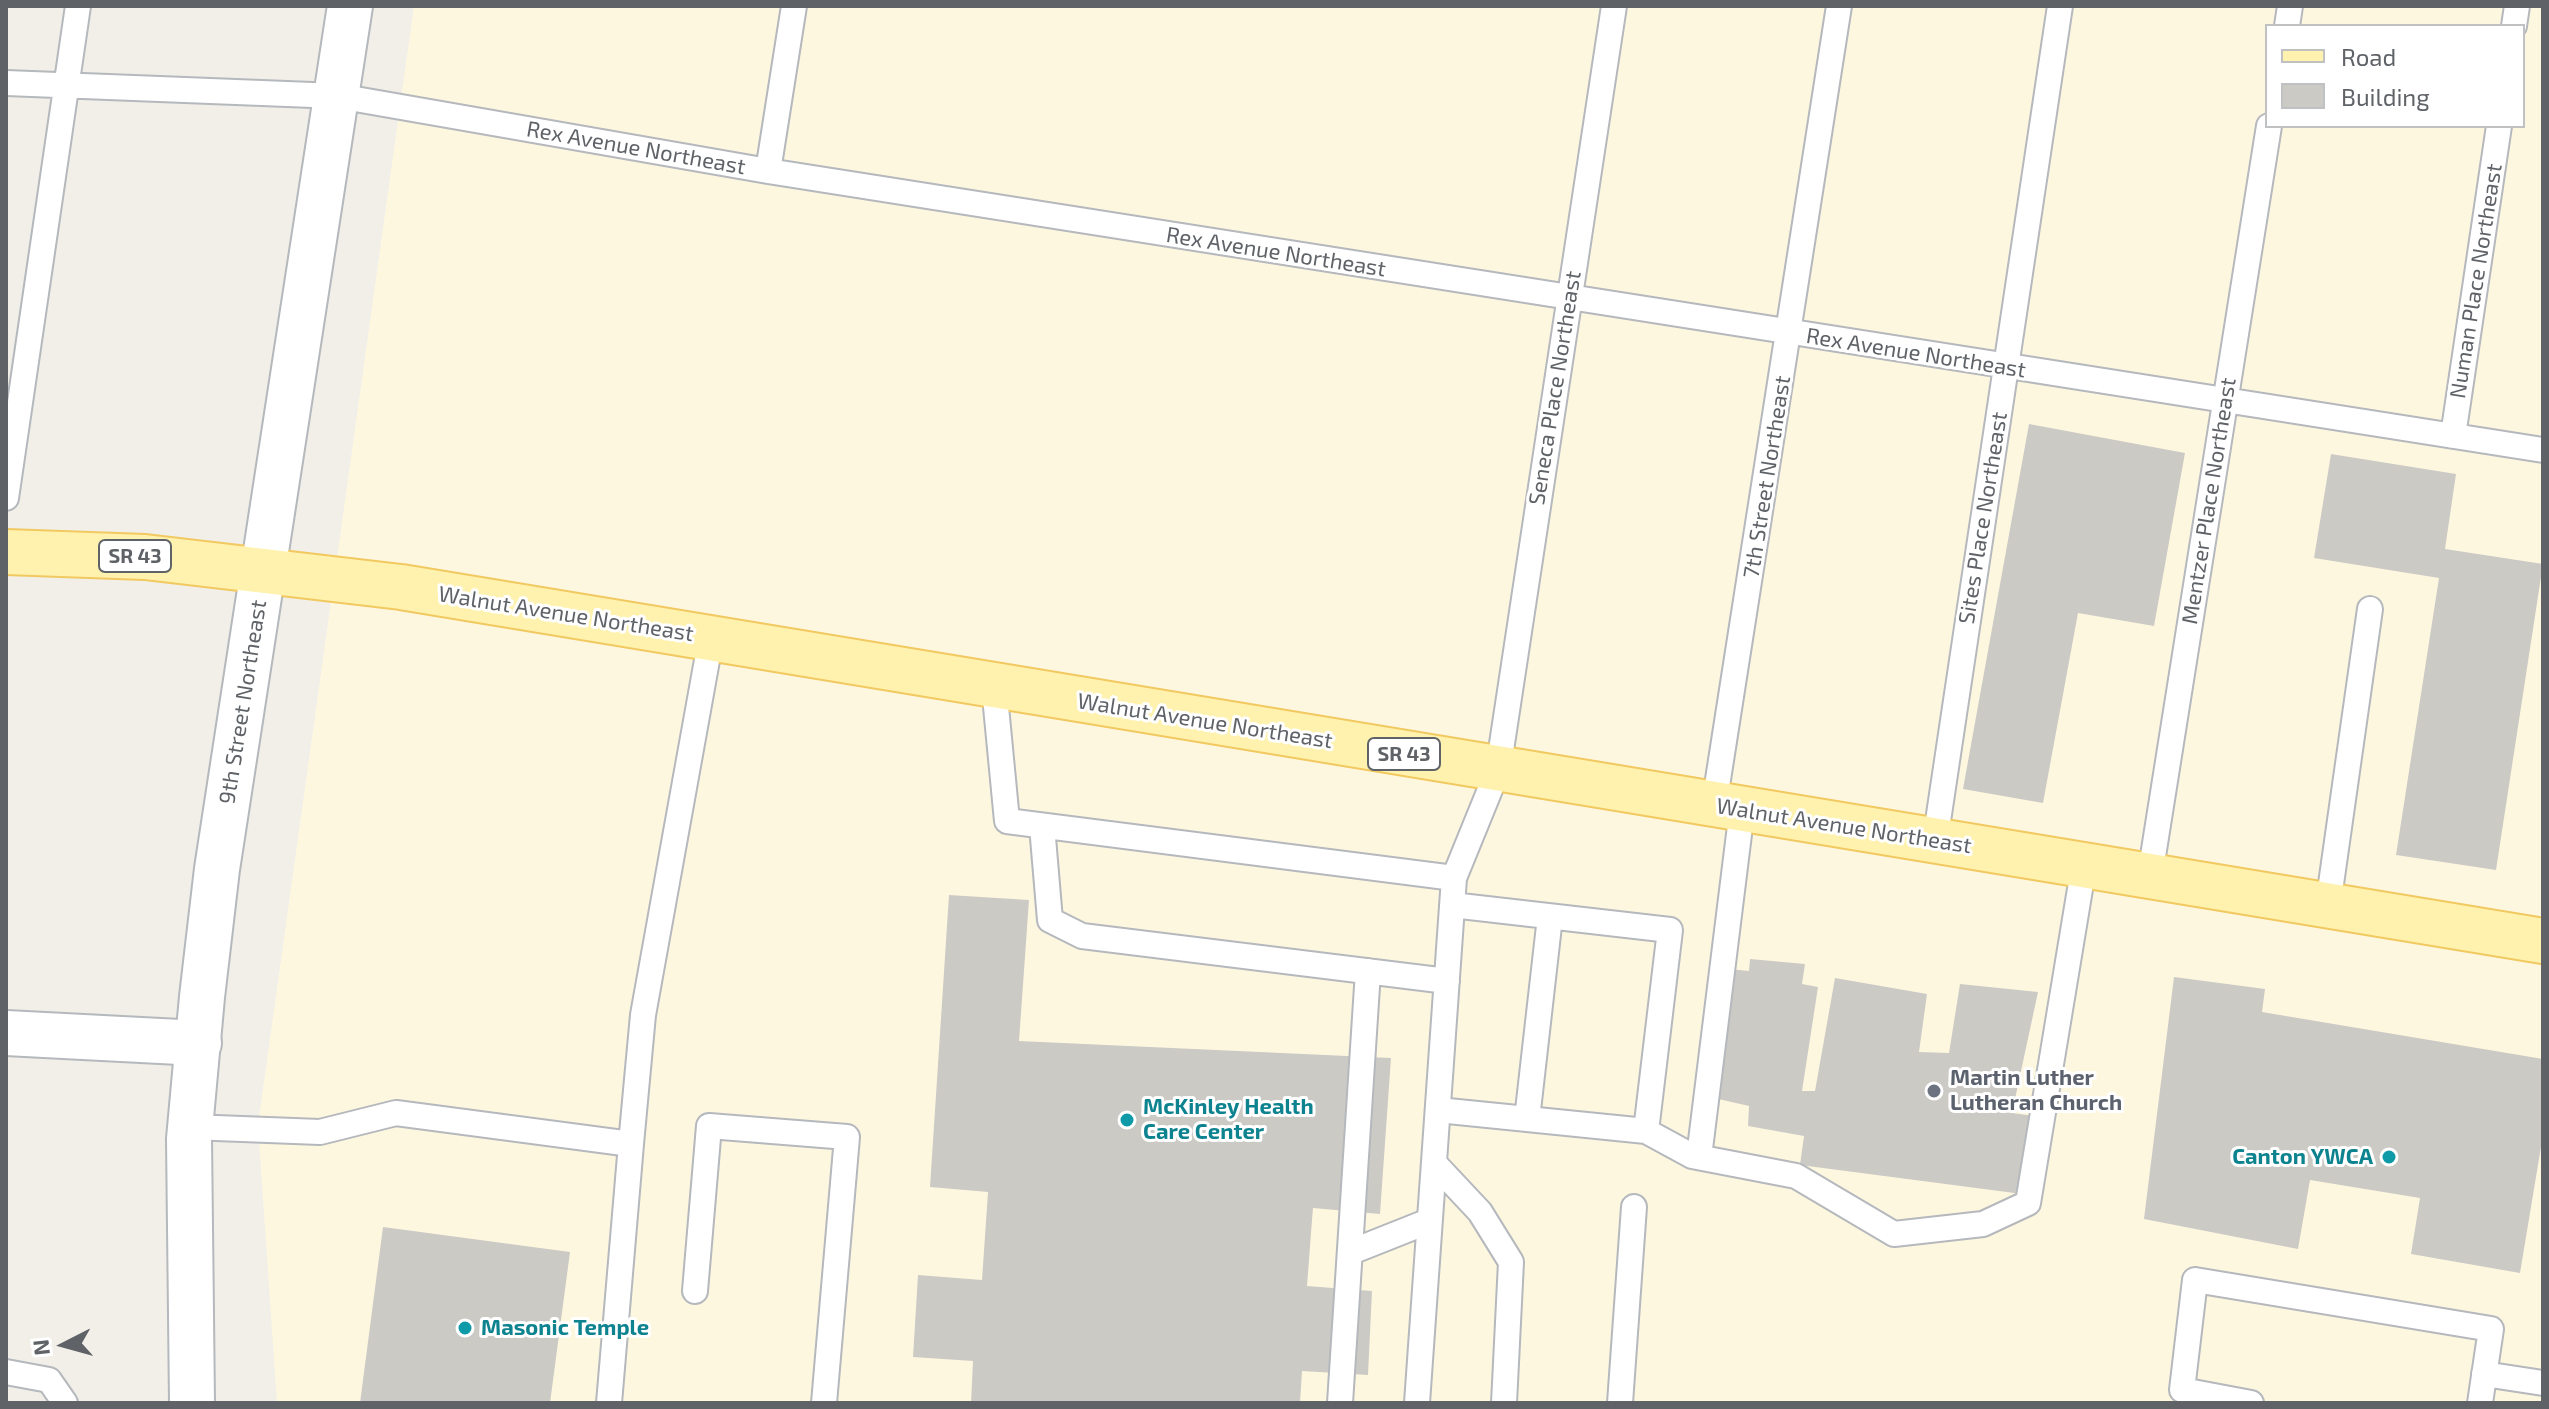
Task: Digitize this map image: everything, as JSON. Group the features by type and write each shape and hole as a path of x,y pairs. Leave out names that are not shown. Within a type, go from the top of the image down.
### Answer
{"main road":[{"name":"Walnut Avenue Northeast","path":"6,552 145,557 264,568 711,638 2543,941"}],"street":[{"name":"9th Street Northeast","path":"192,1403 190,1127 217,869 350,6"},
{"path":"6,1033 199,1043"}],"lane":[{"path":"6,498 78,6"},
{"path":"768,171 794,6"},
{"name":"Seneca Place Northeast","path":"1417,1403 1454,878 1498,770 1614,6"},
{"name":"7th Street Northeast","path":"1699,1157 1728,807 1788,333 1839,6"},
{"name":"Sites Place Northeast","path":"1935,841 2060,6"},
{"name":"Rex Avenue Northeast","path":"6,83 338,96 768,171 2543,450"},
{"name":"Mentzer Place Northeast","path":"2150,875 2269,128"},
{"name":"Numan Place Northeast","path":"2453,436 2499,128"},
{"path":"2328,905 2370,609"},
{"path":"609,1403 643,1015 711,638"},
{"path":"994,686 1007,821 1454,878"},
{"path":"1042,826 1050,920 1082,936 1447,981"},
{"path":"1438,1110 1646,1131 1699,1157 1796,1176 1894,1234 1983,1224 2028,1203 2084,865"},
{"path":"1452,905 1670,930 1646,1131"},
{"path":"1527,1119 1550,917"},
{"path":"1340,1403 1368,971"},
{"path":"190,1127 320,1132 396,1113 631,1144"},
{"path":"695,1291 709,1126 847,1137 824,1403"},
{"path":"1434,1163 1480,1212 1511,1262 1504,1403"},
{"path":"1620,1403 1634,1207"},
{"path":"1351,1252 1429,1221"},
{"path":"2251,1403 2182,1390 2195,1280 2491,1329 2480,1403"},
{"path":"6,1372 49,1380 65,1403"},
{"path":"2484,1374 2543,1383"}],"shaded area":[{"path":"414,6 2543,6 2543,1403 277,1403 258,1125"}],"building":[{"path":"2029,424 2185,453 2154,626 2078,613 2043,803 1963,789"},
{"path":"2331,454 2456,474 2445,549 2543,564 2496,870 2396,855 2439,578 2314,558"},
{"name":"McKinley Health Care Center","path":"949,895 1029,900 1019,1041 1391,1058 1380,1214 1313,1208 1307,1286 1372,1291 1368,1375 1302,1371 1300,1403 971,1403 973,1361 913,1357 918,1275 982,1280 988,1192 930,1187"},
{"path":"1750,959 1805,964 1802,984 1818,987 1802,1091 1815,1091 1835,978 1927,994 1919,1052 1949,1053 1960,984 2038,992 2012,1113 2034,1116 2022,1194 1800,1165 1804,1136 1748,1126 1749,1106 1714,1098 1729,969 1749,971"},
{"name":"Canton YWCA","path":"2174,977 2265,989 2262,1012 2543,1059 2543,1135 2520,1273 2411,1254 2420,1198 2310,1180 2298,1249 2144,1219"},
{"name":"Masonic Temple","path":"383,1227 570,1252 550,1403 360,1403"}],"place":[{"name":"Martin Luther Lutheran Church","path":"1934,1091"},
{"name":"McKinley Health Care Center","path":"1127,1120"},
{"name":"Canton YWCA","path":"2389,1157"},
{"name":"Masonic Temple","path":"465,1328"}]}
